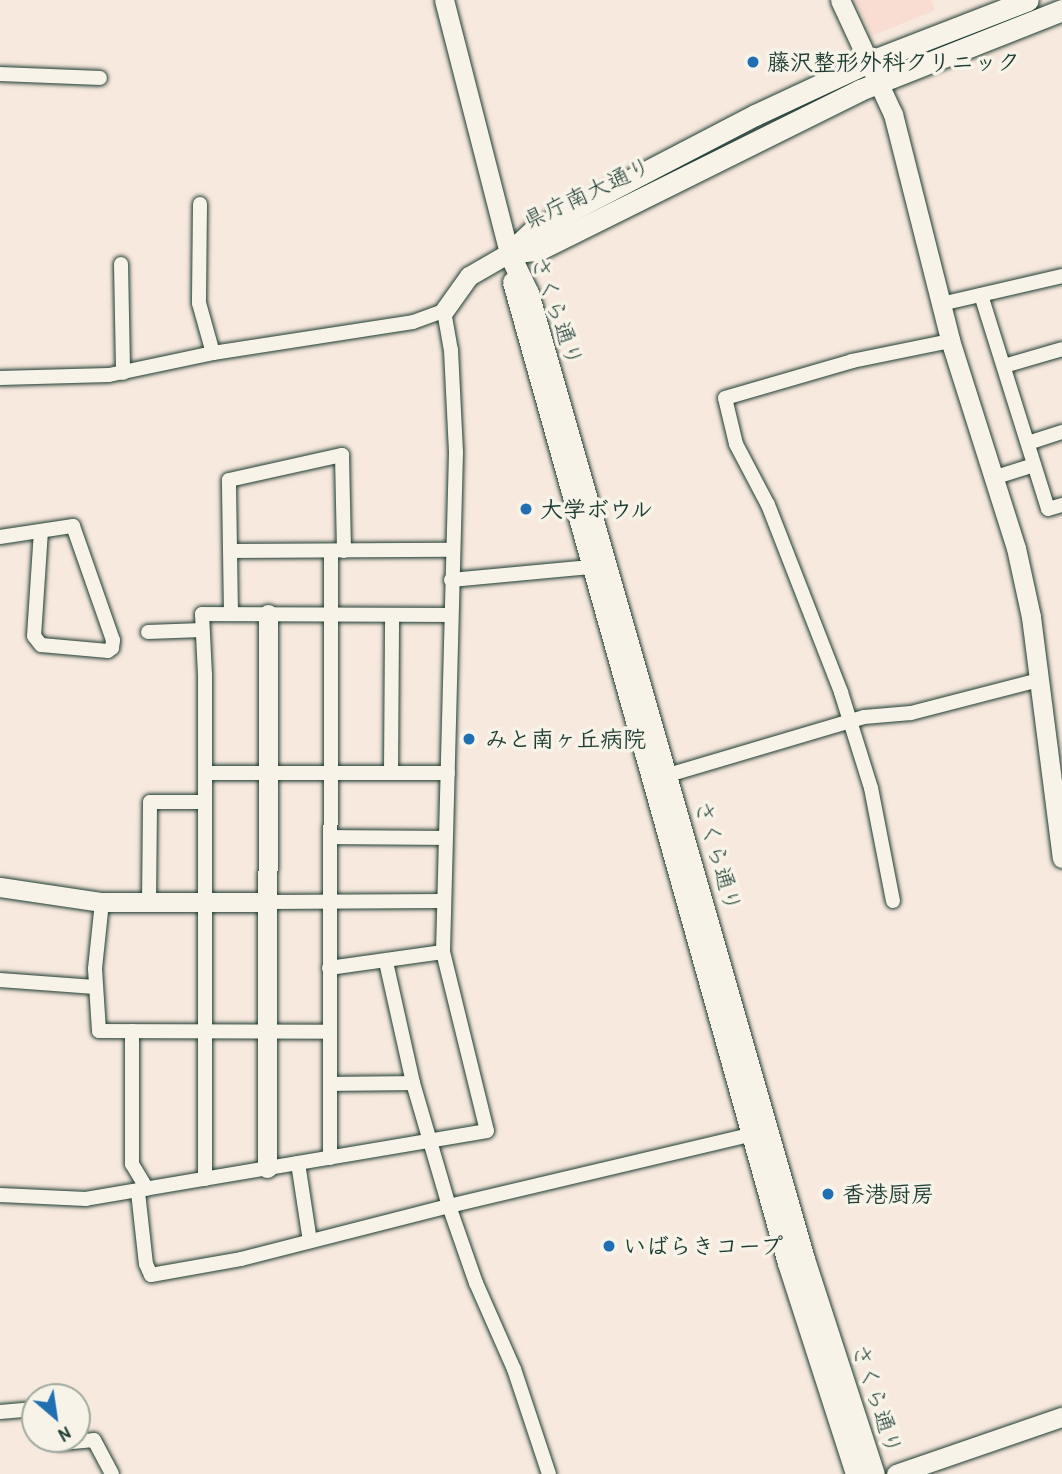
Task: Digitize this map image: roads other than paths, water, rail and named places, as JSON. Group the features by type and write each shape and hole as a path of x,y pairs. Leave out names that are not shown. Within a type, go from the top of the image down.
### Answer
{"main road":[{"name":"県庁南大通り","path":"509,253 544,224 755,115 871,61 1028,0"},
{"name":"県庁南大通り","path":"509,253 540,249 880,81 1058,12"},
{"name":"さくら通り","path":"509,253 515,300 590,567 659,778"},
{"name":"さくら通り","path":"509,253 528,293 659,778 760,1133 874,1474"},
{"name":"さくら通り","path":"760,1133 788,1263 856,1474"}],"street":[{"name":"さくら通り","path":"444,0 509,253"},
{"path":"841,0 880,81 901,139 950,341 1026,593 1062,858"},
{"path":"0,74 100,78"},
{"path":"200,204 199,303 213,353"},
{"path":"0,378 123,373 213,353 413,322 444,311 469,276 509,253"},
{"path":"121,264 123,373"},
{"path":"941,304 1062,276"},
{"path":"981,295 1048,509 1062,505"},
{"path":"0,1195 86,1199 430,1143 487,1131 443,952 455,412 451,350 444,311"},
{"path":"893,901 871,788 831,661 768,505 736,444 725,398 852,361 950,341"},
{"path":"1004,366 1062,348"},
{"path":"1028,443 1062,432"},
{"path":"231,614 229,480 342,455 338,551 330,614 330,1158"},
{"path":"993,478 1034,465"},
{"path":"0,537 73,526 113,640 112,648 108,651 41,645 34,636 41,531"},
{"path":"230,551 451,550"},
{"path":"451,580 590,567"},
{"path":"205,1179 205,773 202,614 450,615"},
{"path":"267,1168 268,614"},
{"path":"391,772 392,615"},
{"path":"148,632 202,630"},
{"path":"659,778 864,718 911,713 1039,680"},
{"path":"205,773 448,773"},
{"path":"149,902 150,802 205,802"},
{"path":"330,837 445,838"},
{"path":"0,887 102,902 443,901"},
{"path":"102,902 95,987 99,1031 329,1032"},
{"path":"329,968 443,952"},
{"path":"386,962 413,1083 449,1206 476,1283 514,1369 549,1474"},
{"path":"0,980 95,987"},
{"path":"132,1031 132,1164 143,1190 146,1264 151,1275 241,1259 449,1206 760,1133"},
{"path":"330,1084 413,1083"},
{"path":"298,1163 310,1241"},
{"path":"0,1412 21,1410"},
{"path":"896,1474 1062,1417"},
{"path":"91,1440 94,1440 112,1474"}],"place":[{"name":"藤沢整形外科クリニック","path":"753,62"},
{"name":"大学ボウル","path":"526,509"},
{"name":"みと南ヶ丘病院","path":"469,739"},
{"name":"香港厨房","path":"828,1194"},
{"name":"いばらきコープ","path":"609,1246"}]}
